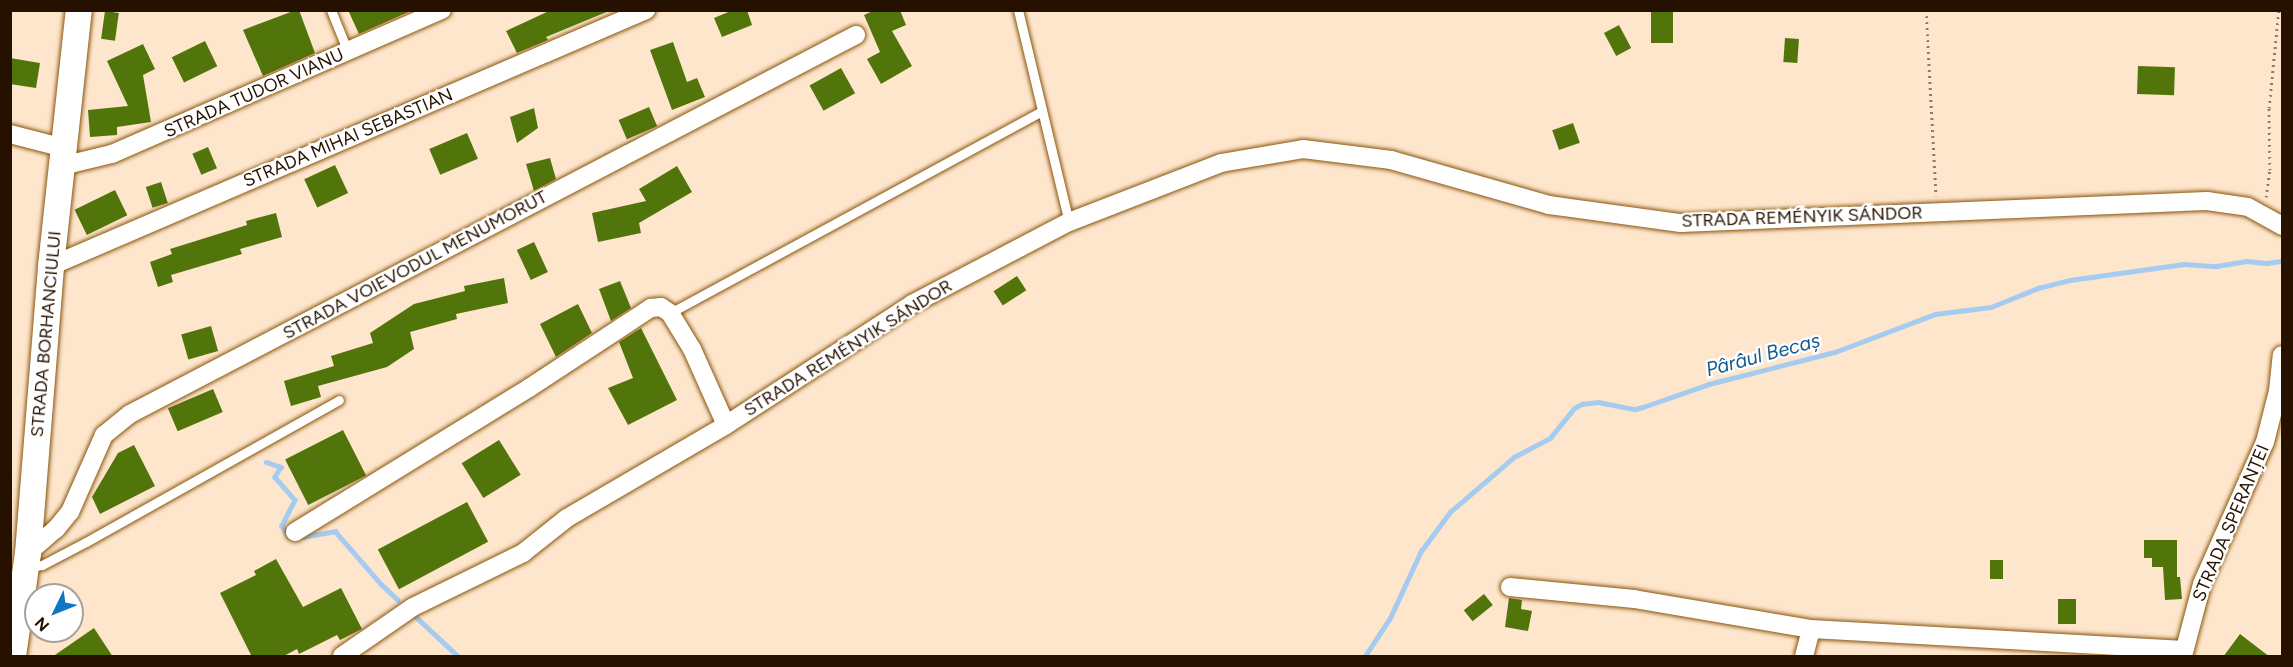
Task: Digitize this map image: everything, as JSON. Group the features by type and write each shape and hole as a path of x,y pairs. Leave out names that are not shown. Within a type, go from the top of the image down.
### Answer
{"main road":[{"name":"STRADA BORHANCIULUI","path":"13,657 27,560 51,266 79,10"}],"street":[{"name":"STRADA TUDOR VIANU","path":"63,157 112,154 442,10"},
{"name":"STRADA MIHAI SEBASTIAN","path":"51,266 646,10"},
{"name":"STRADA VOIEVODUL MENUMORUT","path":"27,560 70,512 104,435 130,414 856,35"},
{"path":"10,134 63,157"},
{"name":"STRADA REMÉNYIK SÁNDOR","path":"342,657 409,609 523,553 567,518 726,425 912,304 1069,222 1221,163 1303,149 1390,160 1549,205 1681,223 2207,201 2238,205 2263,213 2283,226"},
{"path":"295,532 529,388 651,308 661,307 670,313 692,349 726,425"},
{"name":"STRADA SPERANȚEI","path":"2183,653 2202,584 2265,442 2278,391 2283,354"},
{"path":"1510,587 1634,599 1811,628 2183,653"},
{"path":"1804,657 1811,628"}],"lane":[{"path":"331,10 348,52"},
{"path":"1018,10 1069,222"},
{"path":"670,313 1042,111"},
{"path":"27,560 42,565 339,400"}],"path":[{"path":"1926,10 1937,212"},
{"path":"2263,213 2270,170 2269,108 2279,10"}],"building":[{"path":"299,10 315,53 263,76 243,30"},
{"path":"348,10 413,10 359,34"},
{"path":"733,10 747,10 752,25 722,37 714,18"},
{"path":"875,10 900,10 906,25 892,31 912,66 881,84 867,59 880,52 864,15"},
{"path":"1651,10 1673,10 1673,43 1651,43"},
{"path":"105,11 119,13 115,41 101,39"},
{"path":"549,11 609,11 546,37 548,40 517,53 506,31"},
{"path":"1619,25 1631,48 1616,56 1604,33"},
{"path":"1785,38 1799,39 1797,63 1783,62"},
{"path":"205,41 217,66 184,82 172,57"},
{"path":"673,42 687,82 697,78 705,97 672,110 650,50"},
{"path":"143,44 155,69 143,75 151,122 117,127 117,135 90,137 88,110 128,106 107,61"},
{"path":"10,58 40,63 36,88 10,84"},
{"path":"2138,66 2175,67 2174,95 2137,94"},
{"path":"841,68 855,93 824,111 810,85"},
{"path":"649,107 657,126 627,139 619,120"},
{"path":"534,108 538,128 517,143 510,117"},
{"path":"1573,123 1580,143 1559,150 1552,130"},
{"path":"467,133 478,159 440,175 429,149"},
{"path":"208,147 217,168 201,175 192,154"},
{"path":"550,158 556,179 534,191 526,164"},
{"path":"335,165 348,193 317,207 304,179"},
{"path":"677,166 692,192 639,223 641,233 598,242 592,213 646,201 639,189"},
{"path":"161,182 168,203 153,208 146,187"},
{"path":"115,190 127,215 87,235 75,210"},
{"path":"276,213 282,237 240,249 242,254 171,275 173,282 158,287 150,262 172,254 170,249 247,225 246,221"},
{"path":"534,242 548,272 531,280 517,250"},
{"path":"1017,276 1026,290 1003,306 994,291"},
{"path":"504,278 508,303 456,314 457,319 410,332 414,349 387,367 318,386 321,397 291,406 284,381 334,366 331,356 373,343 370,333 414,304 465,291 464,286"},
{"path":"620,281 631,308 611,321 599,289"},
{"path":"578,304 592,333 556,357 540,324"},
{"path":"211,326 218,351 188,360 181,335"},
{"path":"641,328 677,400 628,425 608,388 633,378 619,342"},
{"path":"213,389 223,412 178,431 168,408"},
{"path":"343,430 366,475 308,505 285,460"},
{"path":"499,440 521,475 483,498 462,463"},
{"path":"134,445 155,486 100,514 92,497 118,453"},
{"path":"467,502 488,542 399,589 378,549"},
{"path":"2144,540 2177,540 2177,577 2180,577 2182,599 2165,600 2163,567 2152,567 2152,558 2144,558"},
{"path":"276,559 303,607 341,588 362,629 340,640 337,635 299,654 297,649 282,657 252,657 220,593 256,575 254,571"},
{"path":"1990,560 2003,560 2003,579 1990,579"},
{"path":"1484,594 1493,605 1473,621 1464,610"},
{"path":"1509,598 1522,600 1521,609 1532,611 1528,631 1505,627"},
{"path":"2058,599 2076,599 2076,624 2058,624"},
{"path":"94,628 113,657 52,657 72,643 84,643 84,635"},
{"path":"2240,634 2270,657 2223,657"}],"waterway":[{"name":"Pârâul Becaș","path":"1365,656 1390,618 1421,551 1450,512 1514,457 1550,438 1574,408 1582,404 1598,402 1635,409 1643,407 1709,384 1835,352 1935,314 1991,307 2038,288 2070,280 2184,264 2216,266 2247,261 2267,263 2282,261"},
{"path":"266,462 281,467 275,477 295,500 282,526 289,537"},
{"path":"302,537 335,531 398,600"},
{"path":"413,614 458,656"}]}
